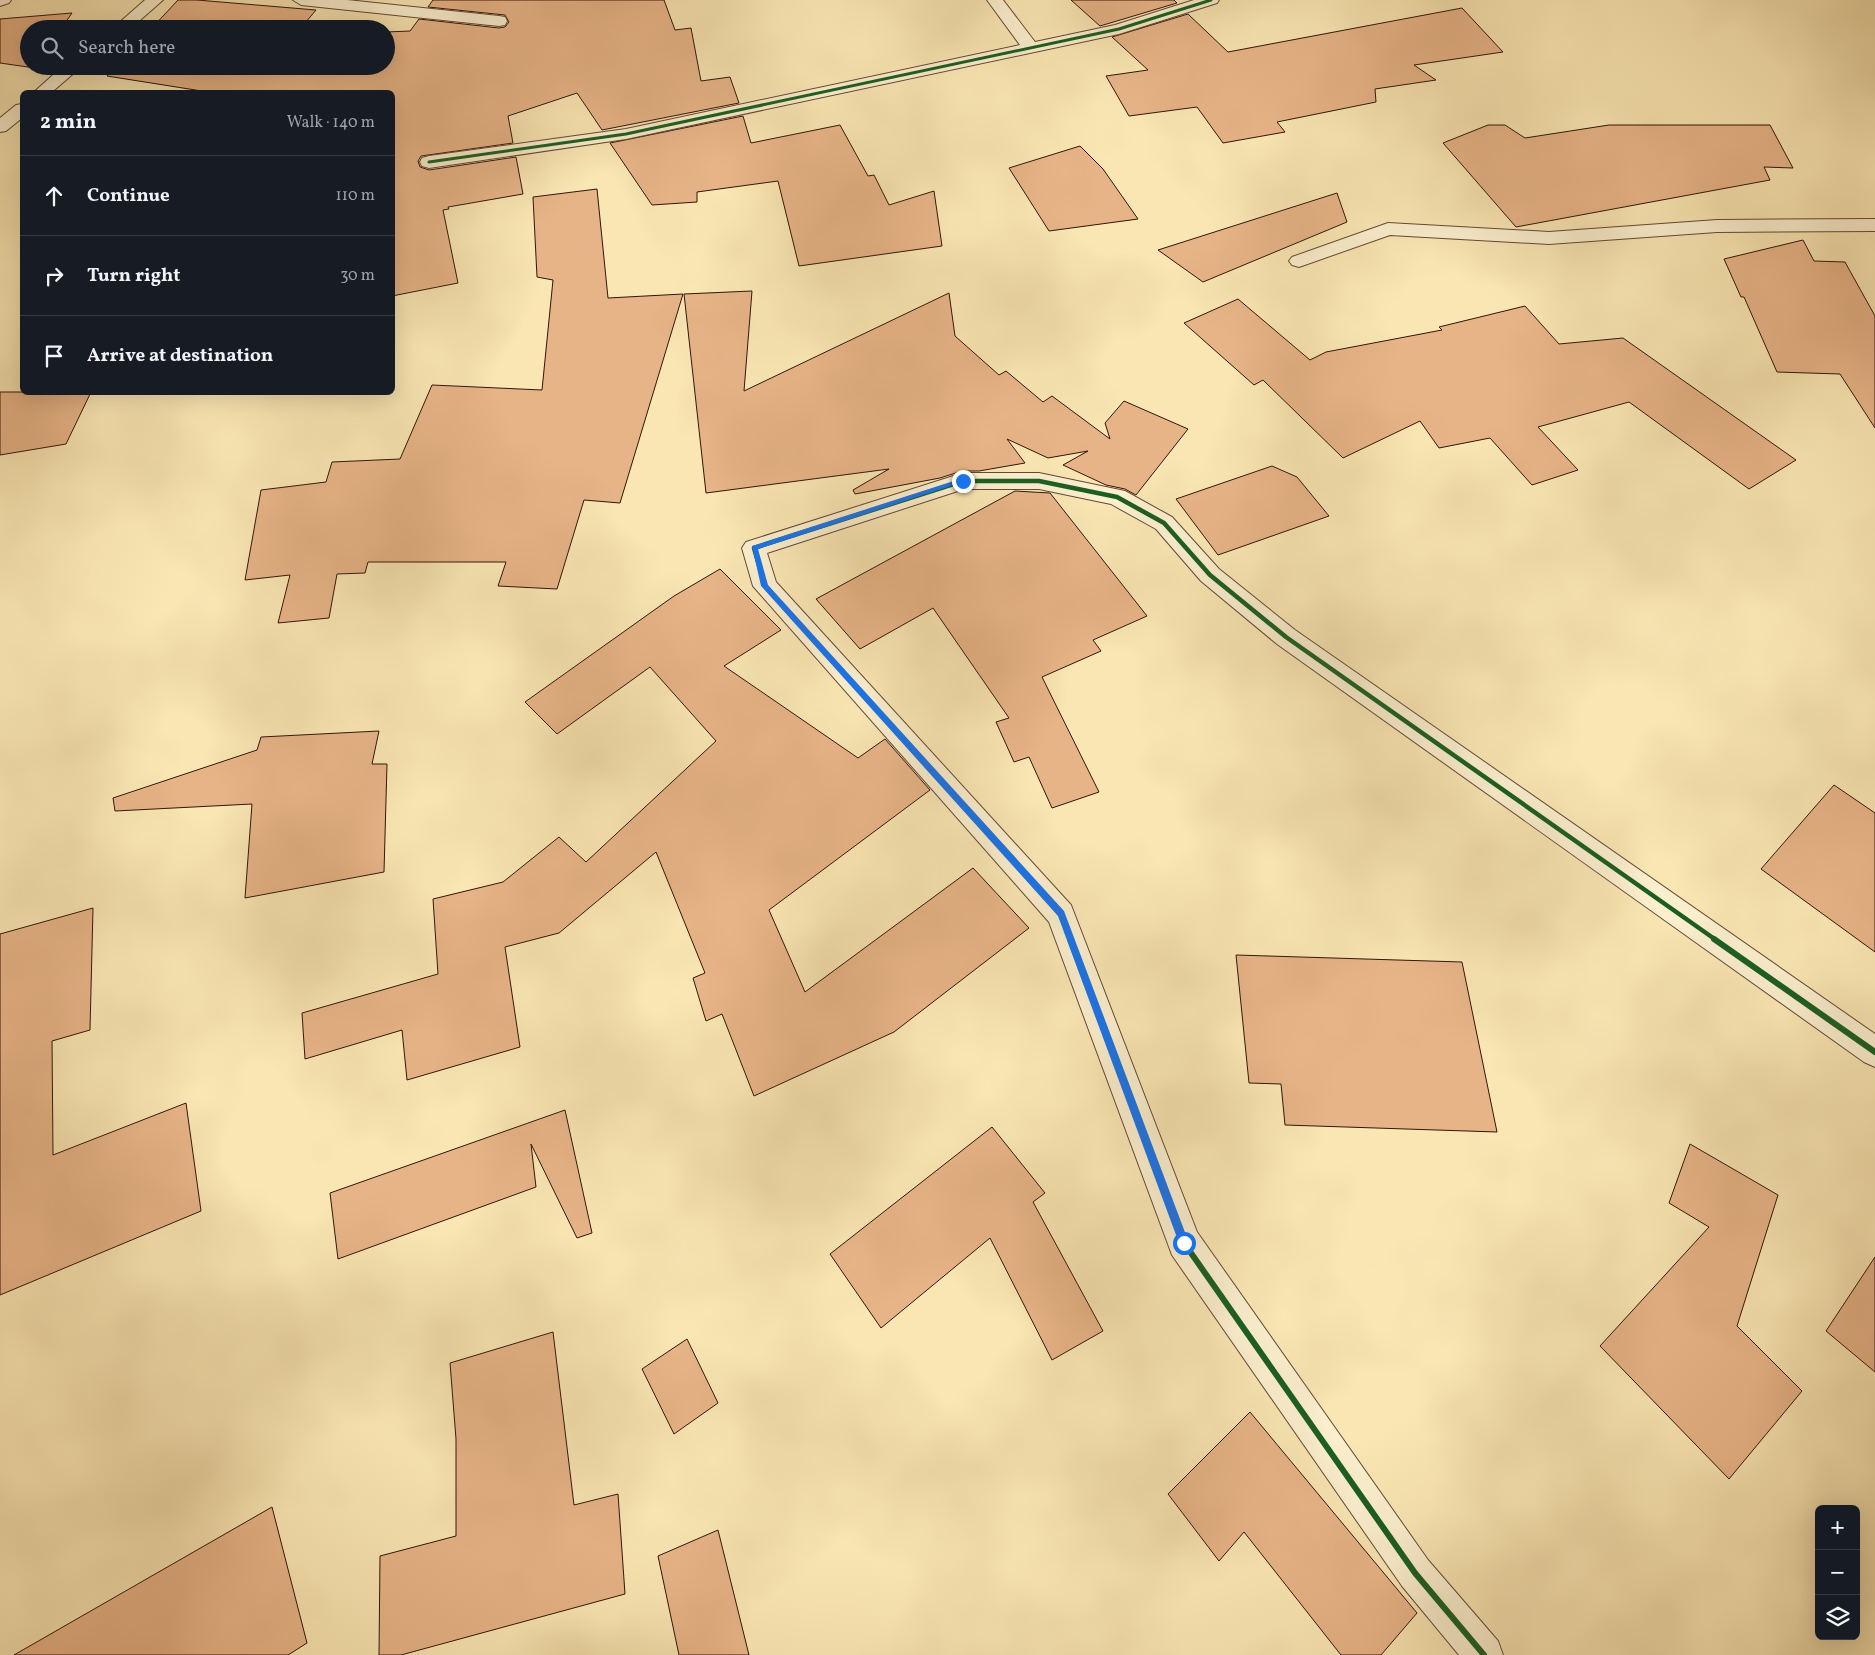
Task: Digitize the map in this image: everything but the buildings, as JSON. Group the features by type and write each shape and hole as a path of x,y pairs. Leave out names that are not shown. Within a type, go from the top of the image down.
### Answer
{"street":[{"path":"131,20 155,0"},
{"path":"301,0 499,21"},
{"path":"995,0 1030,47"},
{"path":"429,162 626,134 1119,29 1211,0"},
{"path":"44,90 63,75"},
{"path":"0,127 20,111"},
{"path":"1299,261 1388,229 1549,238 1717,226 1875,225"},
{"path":"1484,1655 1415,1573 1184,1243 1061,914 765,586 754,548 963,481 1039,481 1117,497 1164,523 1210,575 1286,637 1875,1052"}],"cycle path":[{"path":"429,162 626,134 1119,29 1211,0"},
{"path":"1484,1655 1415,1573 1184,1243 1061,914 765,586 754,548 963,481 1039,481 1117,497 1164,523 1210,575 1286,637 1875,1052"}],"route":[{"path":"963,481 754,548 765,586 1061,914 1184,1243"}]}
